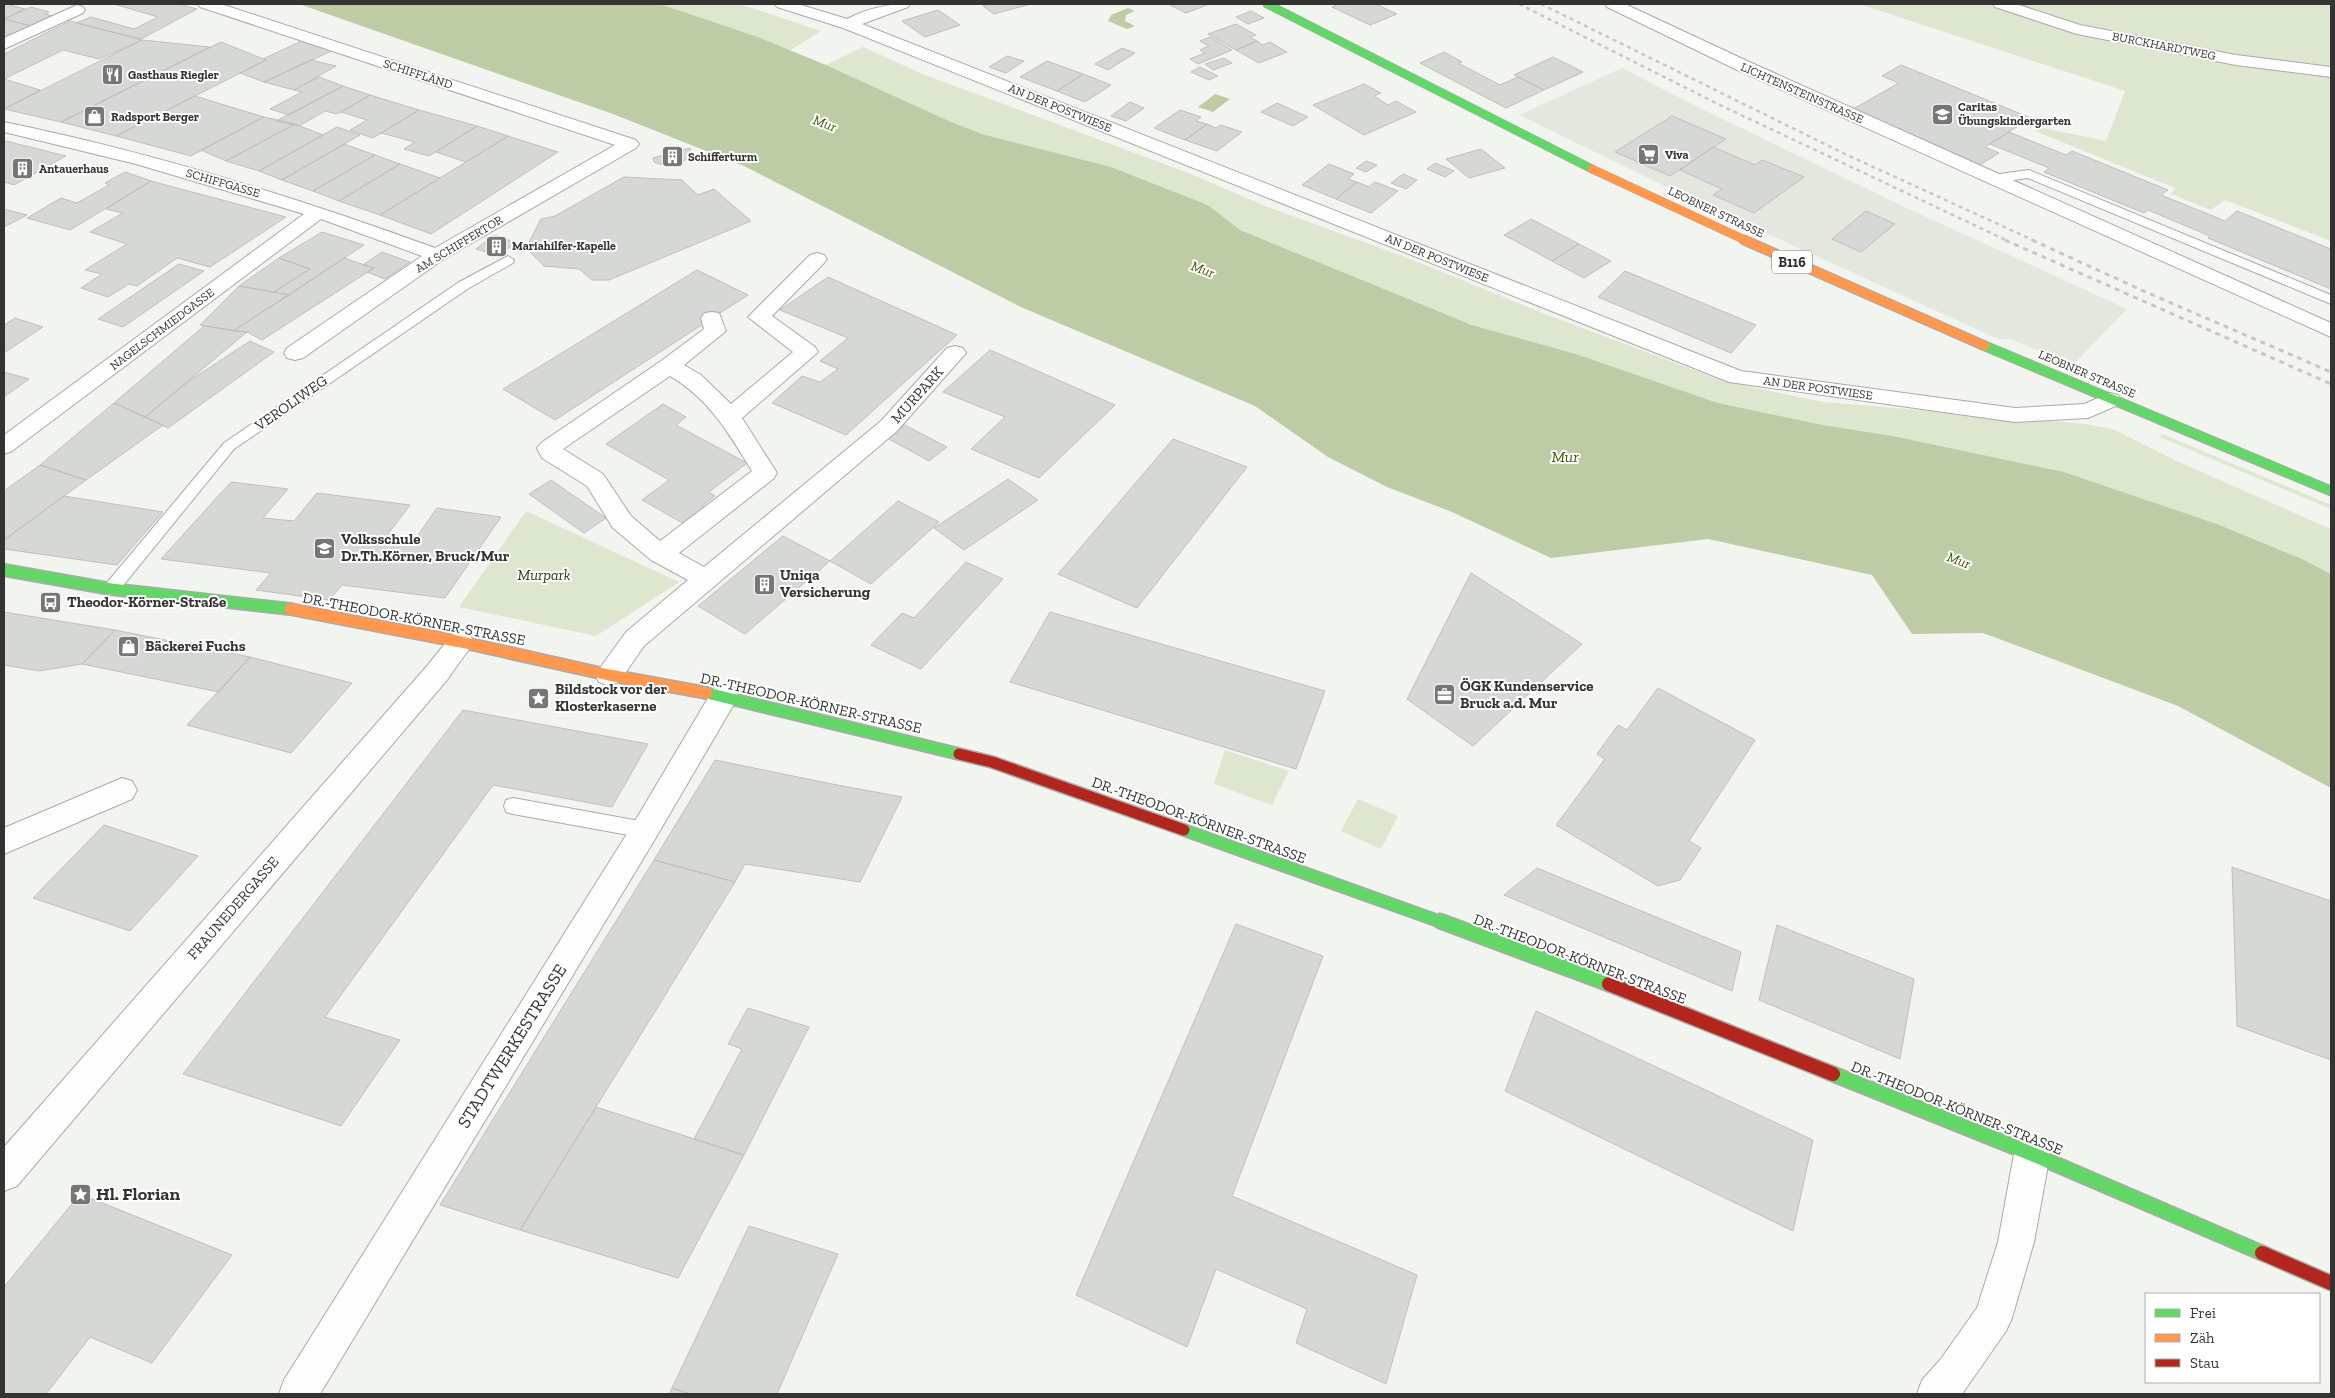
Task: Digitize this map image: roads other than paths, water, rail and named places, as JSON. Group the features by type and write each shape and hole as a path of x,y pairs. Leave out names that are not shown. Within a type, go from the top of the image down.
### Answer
{"street":[{"name":"SCHIFFLÄND","path":"206,4 630,144"},
{"name":"AN DER POSTWIESE","path":"783,4 849,25 1737,377 2015,415 2088,410 2110,400"},
{"path":"849,25 865,16 897,4"},
{"name":"LEOBNER STRASSE","path":"1267,4 1542,145 1659,201 2110,400 2331,491"},
{"name":"LICHTENSTEINSTRASSE","path":"1613,4 1739,64 2331,331"},
{"name":"BURCKHARDTWEG","path":"2001,4 2077,28 2236,60 2331,72"},
{"path":"4,44 77,10"},
{"name":"SCHIFFGASSE","path":"4,127 142,160 320,212 436,255"},
{"name":"AM SCHIFFERTOR","path":"295,352 436,255 630,144"},
{"name":"NAGELSCHMIEDGASSE","path":"4,446 320,212"},
{"path":"730,416 808,352 758,318 817,259"},
{"path":"706,579 660,554 622,522 594,480 550,452 548,448 550,444 669,366 715,331 712,318"},
{"name":"MURPARK","path":"609,675 635,639 889,426 955,353"},
{"path":"660,554 764,473 730,416 693,380 669,366"},
{"name":"DR.-THEODOR-KÖRNER-STRASSE","path":"4,570 111,589 304,611 461,642 609,675 724,696 992,762 1546,959 2032,1154 2331,1283"},
{"name":"FRAUNEDERGASSE","path":"4,1173 437,673 461,642"},
{"name":"STADTWERKESTRASSE","path":"298,1394 645,830 724,696"},
{"path":"4,841 122,790"},
{"path":"1936,1394 1954,1374 1993,1318 2016,1242 2032,1154"}],"lane":[{"path":"1992,179 2029,174 2331,300"},
{"name":"VEROLIWEG","path":"111,589 229,446 455,291 508,260"},
{"path":"513,806 645,830"}],"water":[{"name":"Mur","path":"299,4 660,4 758,37 982,134 1111,167 1208,205 1240,230 1472,325 1576,354 1718,403 1823,425 1893,436 2064,472 2217,524 2302,559 2331,574 2331,788 2178,706 1983,633 1912,634 1872,575 1708,539 1551,558 1452,512 1387,487 1328,457 1255,406 1023,308 744,166 613,114"},
{"path":"1128,8 1135,11 1126,15 1125,21 1135,26 1127,29 1108,21 1111,15"},
{"path":"1215,94 1230,99 1213,112 1198,107"}],"railway":[{"path":"1519,4 1720,105 2008,241"},
{"path":"1541,4 1845,154 2035,241"},
{"path":"2005,240 2331,384"},
{"path":"2032,240 2148,293 2331,372"}],"place":[{"name":"Gasthaus Riegler","path":"112,75"},
{"name":"Caritas Übungskindergarten","path":"1942,114"},
{"name":"Radsport Berger","path":"95,117"},
{"name":"Viva","path":"1649,155"},
{"name":"Schifferturm","path":"672,157"},
{"name":"Antauerhaus","path":"23,169"},
{"name":"Mariahilfer-Kapelle","path":"496,246"},
{"name":"Volksschule Dr.Th.Körner, Bruck/Mur","path":"325,548"},
{"name":"Uniqa Versicherung","path":"764,584"},
{"name":"Theodor-Körner-Straße","path":"51,602"},
{"name":"Bäckerei Fuchs","path":"129,646"},
{"name":"ÖGK Kundenservice Bruck a.d. Mur","path":"1444,695"},
{"name":"Bildstock vor der Klosterkaserne","path":"539,698"},
{"name":"Hl. Florian","path":"80,1194"}],"park label":[{"name":"Murpark","path":"544,575"}]}
